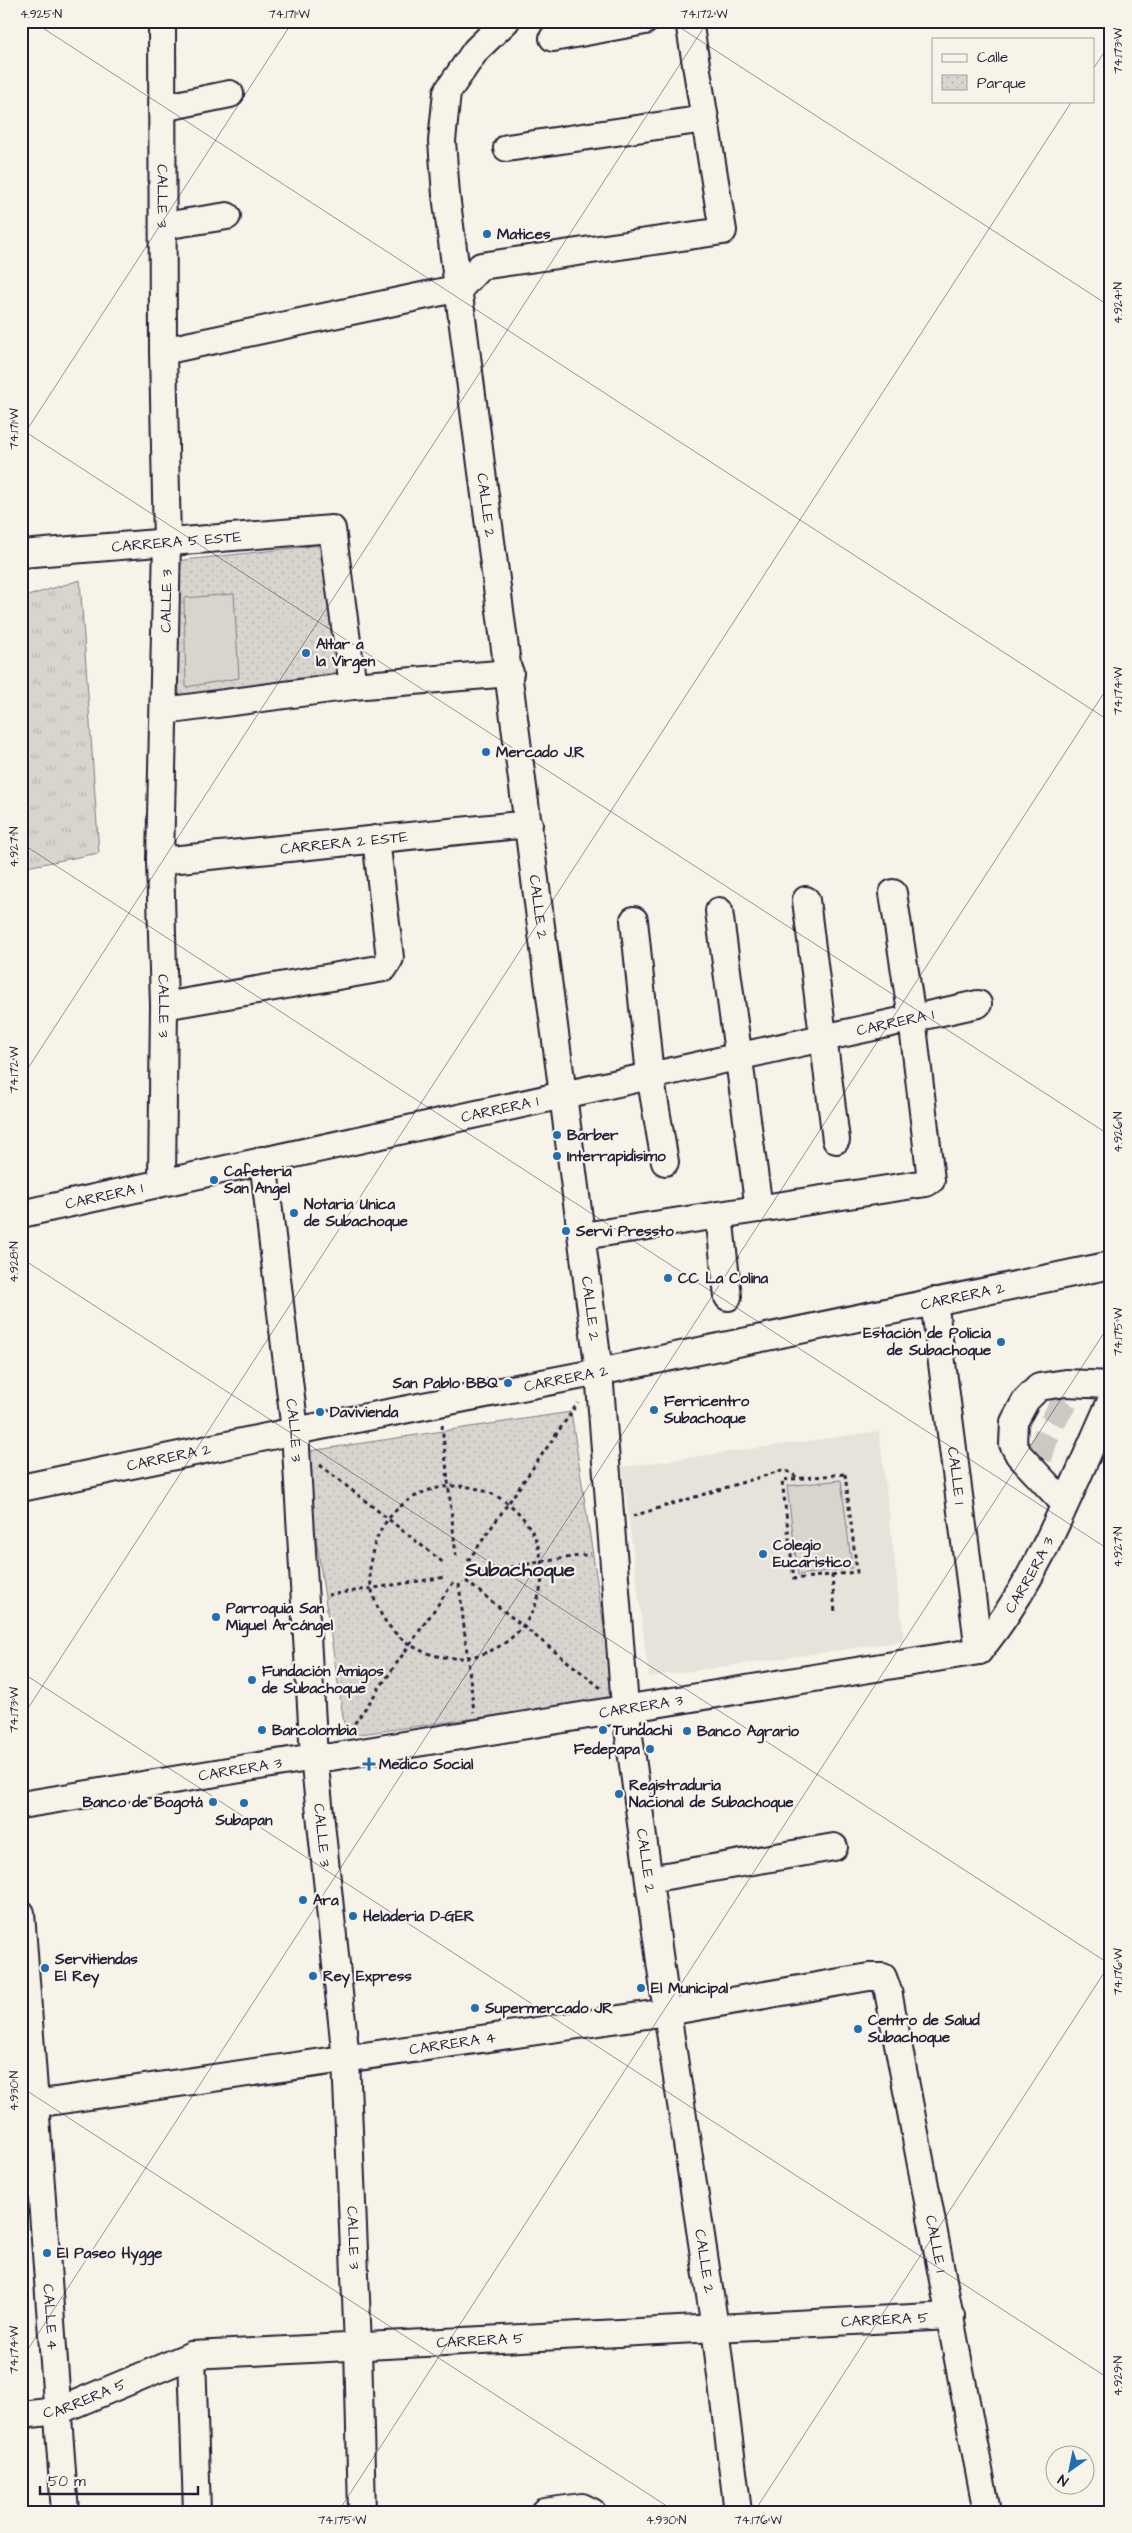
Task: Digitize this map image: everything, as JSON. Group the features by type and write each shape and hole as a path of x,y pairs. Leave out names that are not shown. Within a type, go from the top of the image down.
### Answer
{"street":[{"name":"CALLE 3","path":"162,21 163,351 167,542 160,861 164,1006 162,1181"},
{"name":"CALLE 2","path":"506,21 476,50 447,92 442,141 446,195 460,288 562,1094 583,1236 600,1372 625,1707 667,2012 715,2328 738,2512"},
{"path":"553,38 601,25 645,21"},
{"path":"163,351 460,288 481,266 723,231 689,21"},
{"path":"162,108 230,94"},
{"path":"507,148 705,119"},
{"path":"163,226 227,216"},
{"name":"CARRERA 5 ESTE","path":"22,549 167,542 332,529 353,686"},
{"path":"164,711 353,686 510,673"},
{"name":"CARRERA 2 ESTE","path":"160,861 529,824"},
{"path":"164,1006 384,968 390,958 376,839"},
{"path":"583,1236 759,1210 926,1183 931,1180 912,1018 893,893"},
{"path":"806,900 836,1140"},
{"path":"718,911 759,1210"},
{"path":"634,920 650,1075 665,1162"},
{"name":"CARRERA 1","path":"21,1214 162,1181 978,1004"},
{"name":"CALLE 3","path":"263,1160 295,1438 305,1599 323,1757 346,2059 358,2346 362,2512"},
{"path":"719,1216 728,1297"},
{"name":"CARRERA 2","path":"21,1488 295,1438 439,1403 600,1372 1111,1265"},
{"name":"CALLE 1","path":"934,1301 979,1650"},
{"path":"1064,1503 1038,1465 1019,1455 1013,1444 1014,1422 1026,1400 1038,1387 1066,1383 1075,1390 1111,1385"},
{"name":"CARRERA 3","path":"21,1805 979,1650 999,1626 1014,1603 1051,1533 1111,1401"},
{"path":"649,1879 834,1847"},
{"name":"CALLE 4","path":"21,1913 29,2105 66,2512"},
{"name":"CARRERA 4","path":"29,2105 667,2012 870,1976 883,1977"},
{"name":"CALLE 1","path":"883,1977 888,1991 988,2512"},
{"name":"CARRERA 5","path":"21,2415 58,2411 192,2355 951,2316"},
{"path":"192,2355 198,2512"},
{"path":"544,2512 582,2507 592,2512"}],"path":[{"path":"468,1561 600,1372"},
{"path":"439,1403 456,1556"},
{"path":"295,1438 388,1519 445,1564"},
{"path":"623,1518 780,1471 791,1472 797,1479"},
{"path":"845,1474 857,1572 832,1575 794,1579 782,1480 845,1474"},
{"path":"449,1486 476,1489 489,1493 508,1503 524,1519 536,1539 542,1562 541,1585 535,1607 523,1626 508,1642 488,1652 467,1657 437,1656 410,1644 392,1629 379,1610 372,1588 370,1564 376,1540 388,1519 400,1506 415,1496 449,1486"},
{"path":"471,1573 613,1551"},
{"path":"832,1575 836,1613"},
{"path":"305,1599 446,1577"},
{"path":"466,1581 625,1707"},
{"path":"323,1757 410,1644 452,1583"},
{"path":"459,1584 476,1732"}],"shaded area":[{"name":"Colegio Eucaristico","path":"879,1431 904,1641 649,1677 622,1467"}],"green space":[{"path":"321,545 340,672 179,696 176,561"},
{"path":"80,580 99,853 21,868 21,598"},
{"path":"234,594 239,678 186,687 184,598"},
{"path":"571,1412 615,1699 346,1736 303,1452"},
{"path":"841,1480 852,1568 798,1575 787,1486"}],"tunnel":[{"path":"1039,1459 1051,1426 1069,1397"}],"place":[{"name":"Matices","path":"487,234"},
{"name":"Altar a la Virgen","path":"306,653"},
{"name":"Mercado J.R","path":"486,752"},
{"name":"Barber","path":"557,1135"},
{"name":"Interrapidisimo","path":"557,1156"},
{"name":"Cafeteria San Angel","path":"214,1180"},
{"name":"Notaria Unica de Subachoque","path":"294,1213"},
{"name":"Servi Pressto","path":"566,1231"},
{"name":"CC La Colina","path":"668,1278"},
{"name":"Estación de Policia de Subachoque","path":"1001,1342"},
{"name":"San Pablo BBQ","path":"508,1383"},
{"name":"Ferricentro Subachoque","path":"654,1410"},
{"name":"Davivienda","path":"320,1412"},
{"name":"Colegio Eucaristico","path":"763,1554"},
{"name":"Parroquia San Miguel Arcángel","path":"216,1617"},
{"name":"Fundación Amigos de Subachoque","path":"252,1680"},
{"name":"Bancolombia","path":"262,1730"},
{"name":"Tundachi","path":"603,1730"},
{"name":"Banco Agrario","path":"687,1731"},
{"name":"Fedepapa","path":"650,1749"},
{"name":"Medico Social","path":"369,1764"},
{"name":"Registraduria Nacional de Subachoque","path":"619,1794"},
{"name":"Banco de Bogotá","path":"213,1802"},
{"name":"Subapan","path":"244,1803"},
{"name":"Ara","path":"303,1900"},
{"name":"Heladeria D-GER","path":"353,1916"},
{"name":"Servitiendas El Rey","path":"45,1968"},
{"name":"Rey Express","path":"313,1976"},
{"name":"El Municipal","path":"641,1988"},
{"name":"Supermercado JR","path":"475,2008"},
{"name":"Centro de Salud Subachoque","path":"858,2029"},
{"name":"El Paseo Hygge","path":"47,2253"}],"district":[{"name":"Subachoque","path":"520,1569"}]}
